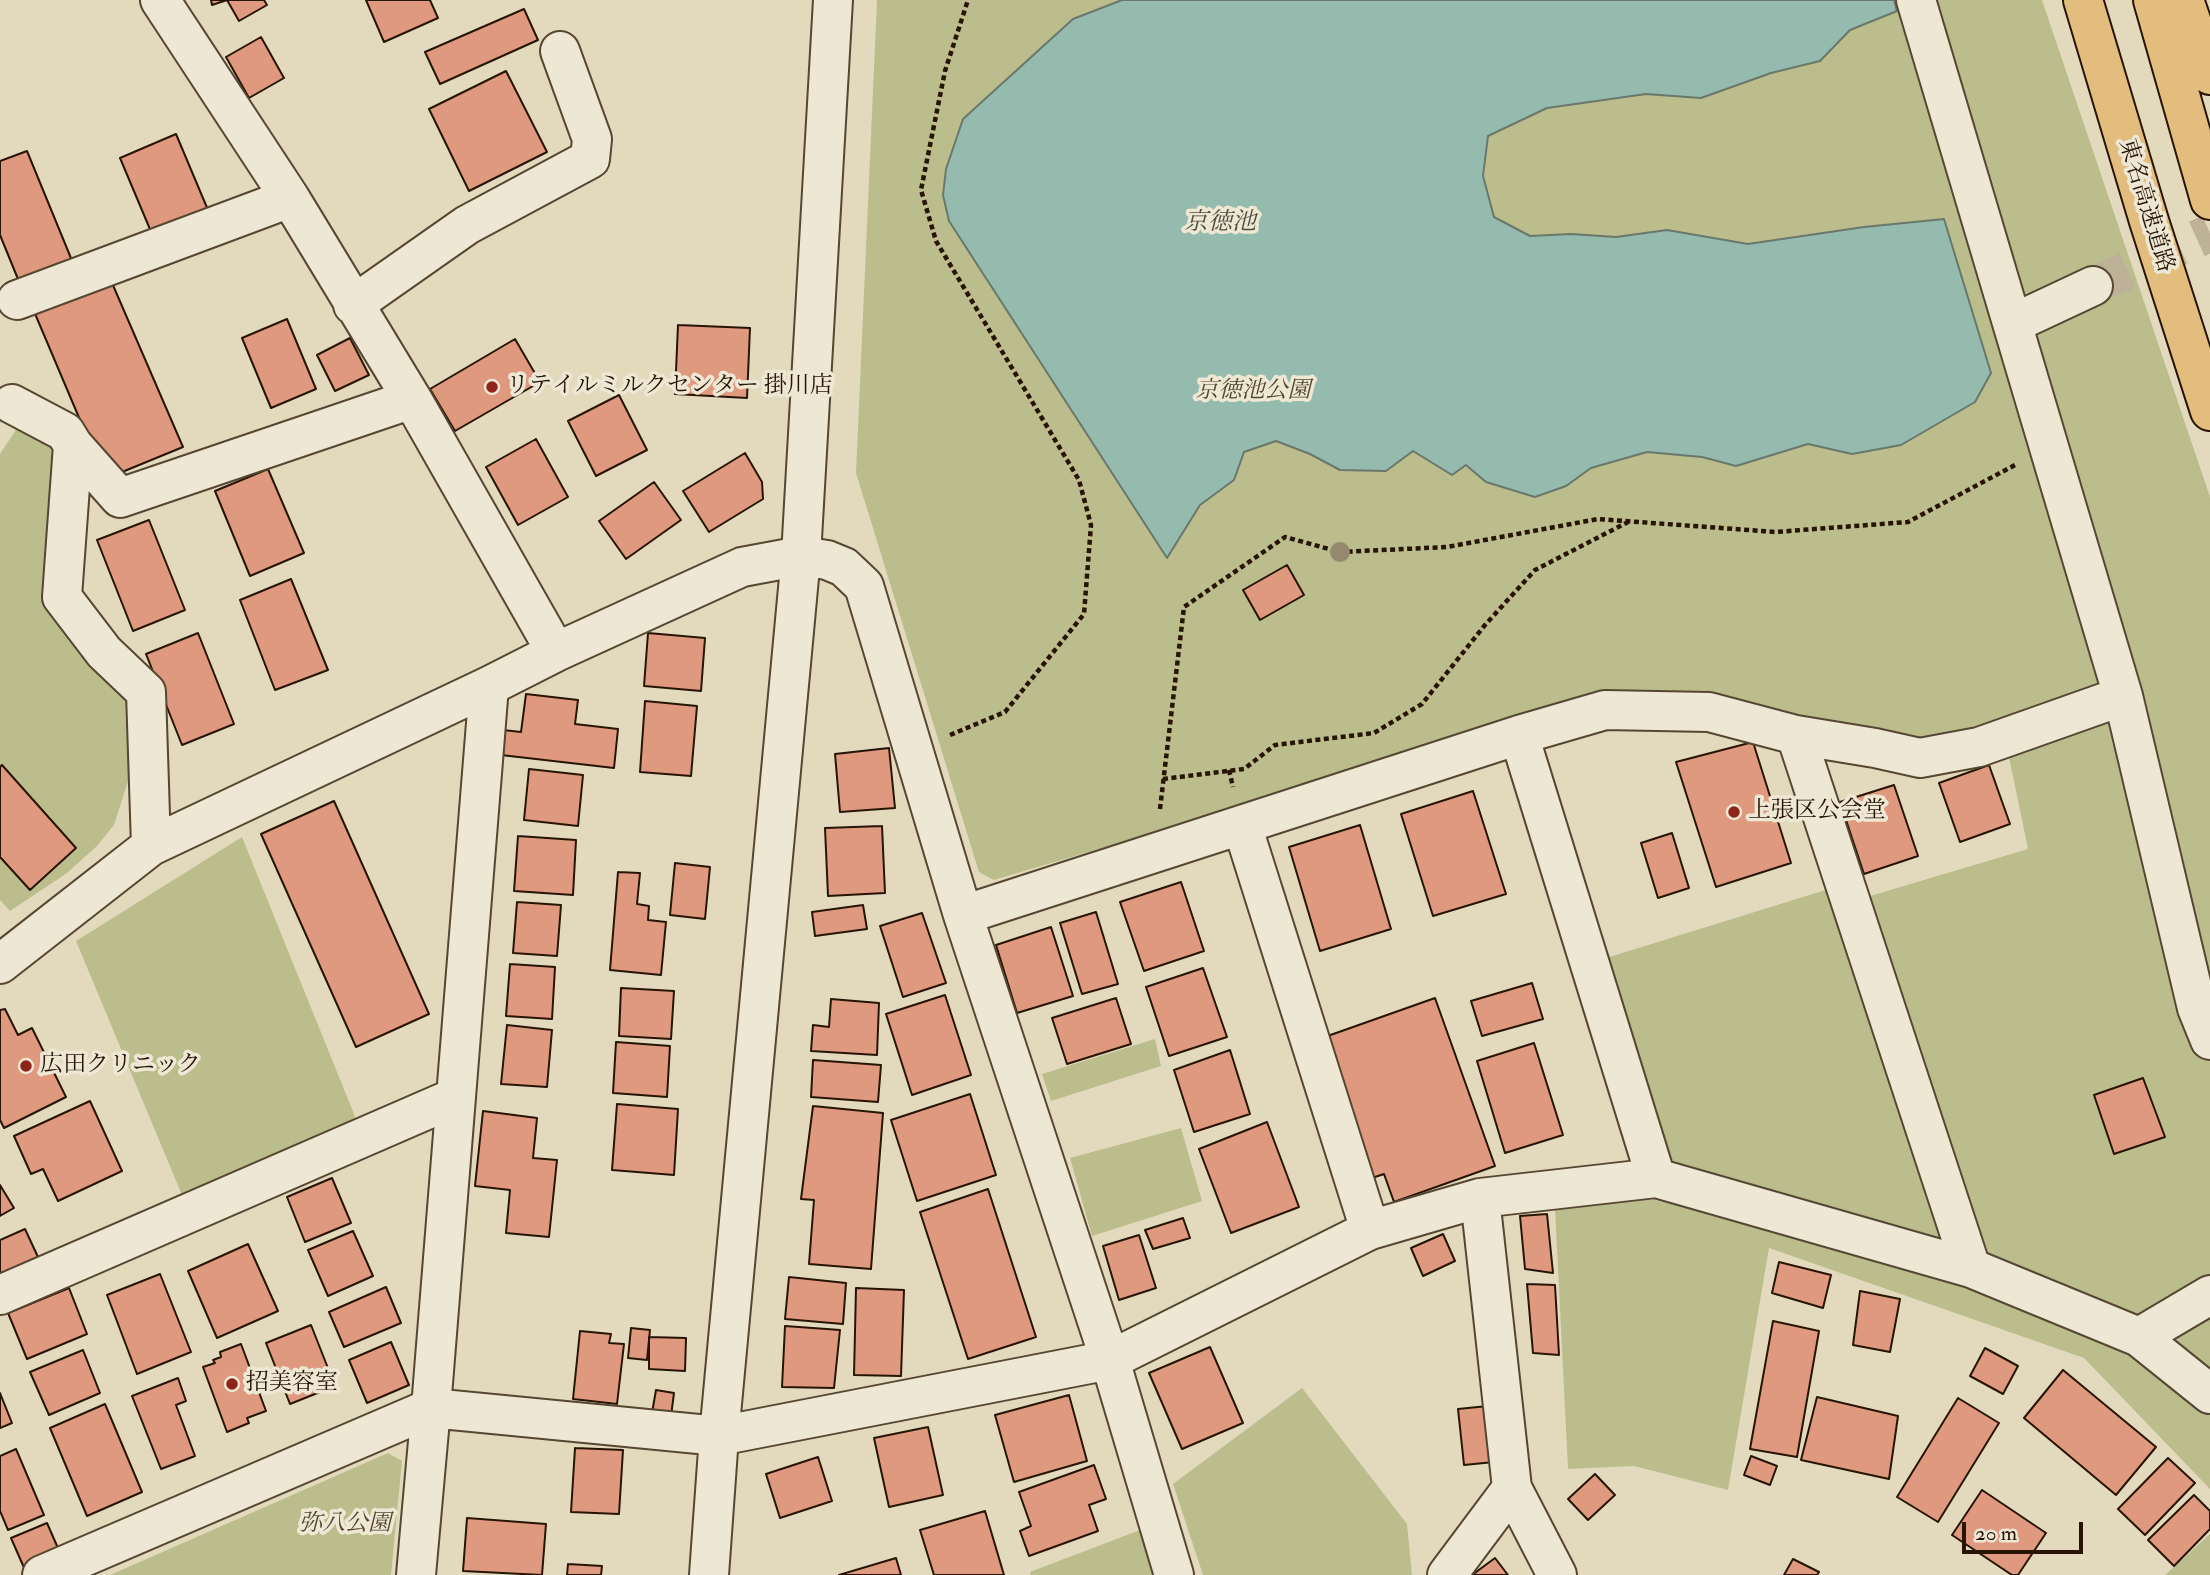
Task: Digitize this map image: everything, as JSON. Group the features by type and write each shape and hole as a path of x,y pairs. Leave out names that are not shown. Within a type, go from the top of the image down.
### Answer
{"highway":[{"name":"東名高速道路","path":"2082,0 2210,411"},
{"path":"2153,0 2210,200"},
{"path":"2184,0 2210,75"}],"street":[{"path":"160,0 290,198 412,399 555,652"},
{"path":"709,1575 719,1436 801,556 833,0"},
{"path":"1916,0 2123,696 2197,1008 2210,1040"},
{"path":"353,304 467,225 590,159 592,139 560,51"},
{"path":"17,300 290,198"},
{"path":"2014,323 2093,286"},
{"path":"12,404 65,432 73,445 120,498 412,399"},
{"path":"73,445 62,597 104,652 146,692 151,846"},
{"path":"0,964 151,846 555,652 742,567 801,556 844,567 864,586 963,915 1110,1360 1174,1575"},
{"path":"416,1575 489,685"},
{"path":"963,915 1519,735 1605,710 1709,712 1796,734 1920,758 1979,747 2123,696"},
{"path":"1796,734 1971,1268"},
{"path":"1519,735 1656,1178"},
{"path":"1242,825 1370,1230"},
{"path":"0,1295 456,1097"},
{"path":"42,1575 431,1408 719,1436 1110,1360 1370,1230 1480,1198 1656,1178 1971,1268 2139,1337 2210,1394"},
{"path":"1480,1198 1512,1488 1557,1575"},
{"path":"2139,1337 2210,1295"},
{"path":"1447,1575 1512,1488"}],"path":[{"path":"914,749 1005,712 1084,614 1091,525 1079,480 936,241 921,190 945,71 968,0"},
{"path":"1155,853 1184,607 1285,537 1340,552 1447,547 1598,519 1775,532 1908,522 2023,461"},
{"path":"1163,779 1244,769 1275,745 1374,733 1422,704 1485,625 1535,570 1629,522"}],"green space":[{"name":"京徳池公園","path":"877,0 2042,0 2210,497 2210,1489 2084,1358 1769,1248 1728,1490 1634,1466 1568,1469 1555,1208 1623,1193 1989,1276 1651,1160 1590,963 1845,884 1850,902 2028,849 2005,738 1979,747 1591,703 994,880 979,872 856,473"},
{"path":"25,416 64,442 58,604 120,666 139,747 114,825 97,846 67,873 10,911 0,900 0,454"},
{"path":"242,837 356,1119 182,1195 76,941"},
{"path":"1155,1039 1161,1066 1051,1101 1042,1074"},
{"path":"1181,1128 1202,1201 1092,1236 1070,1158"},
{"path":"1302,1388 1407,1524 1412,1575 1203,1575 1173,1484"},
{"name":"弥八公園","path":"388,1453 402,1461 391,1575 110,1575"},
{"path":"1140,1530 1153,1575 1031,1575 1030,1572"},
{"path":"2210,1534 2210,1575 2165,1575"}],"water":[{"name":"京徳池","path":"1122,0 1894,0 1897,11 1850,30 1820,61 1771,73 1701,98 1646,94 1547,108 1488,136 1483,176 1494,217 1530,236 1571,234 1616,237 1667,230 1748,244 1864,227 1944,219 1991,373 1975,402 1901,445 1852,454 1808,444 1736,466 1702,457 1647,452 1591,468 1566,486 1535,497 1486,482 1466,465 1452,475 1413,451 1386,471 1340,470 1310,454 1276,441 1244,452 1234,480 1200,505 1167,558 949,221 943,195 946,169 963,119 1073,19"}],"building":[{"path":"211,0 227,0 212,5"},
{"path":"227,0 264,0 267,5 239,21"},
{"path":"366,0 430,0 438,18 384,42"},
{"path":"524,9 538,40 440,84 425,52"},
{"path":"261,37 284,78 249,98 226,57"},
{"path":"506,71 547,152 469,191 429,109"},
{"path":"176,134 208,210 152,234 120,158"},
{"path":"27,151 73,263 20,284 0,235 0,161"},
{"path":"109,276 183,447 105,479 33,309"},
{"path":"287,319 316,389 271,408 242,338"},
{"path":"678,325 750,328 747,398 675,394"},
{"path":"350,338 369,375 335,391 317,355"},
{"path":"515,339 540,382 455,431 430,389"},
{"path":"619,395 647,450 596,476 568,421"},
{"path":"536,439 568,497 518,525 486,467"},
{"path":"745,453 762,482 763,499 709,532 683,491"},
{"path":"268,469 304,553 250,576 215,491"},
{"path":"654,482 681,520 626,559 599,521"},
{"path":"149,520 185,610 133,631 97,540"},
{"path":"1287,565 1304,595 1260,620 1243,590"},
{"path":"291,579 328,670 275,690 240,600"},
{"path":"198,633 234,724 182,745 146,654"},
{"path":"648,633 705,638 701,691 644,686"},
{"path":"526,694 578,700 575,724 618,729 614,768 501,755 503,730 521,732"},
{"path":"645,701 697,706 691,776 640,772"},
{"name":"上張区公会堂","path":"1753,742 1791,863 1716,887 1676,762"},
{"path":"889,748 895,808 840,812 835,754"},
{"path":"2,765 76,848 30,890 0,857"},
{"path":"1989,765 2010,824 1960,842 1939,783"},
{"path":"529,769 583,775 578,826 524,820"},
{"path":"1894,785 1918,856 1864,874 1840,802"},
{"path":"1473,791 1506,894 1433,916 1401,814"},
{"path":"334,801 429,1014 356,1047 261,834"},
{"path":"1360,825 1391,929 1320,951 1289,847"},
{"path":"882,826 885,893 828,896 825,828"},
{"path":"1672,833 1689,888 1658,898 1641,843"},
{"path":"518,836 576,840 573,895 514,891"},
{"path":"675,863 710,867 705,919 670,915"},
{"path":"618,872 640,873 637,904 649,906 648,920 666,922 661,975 610,970"},
{"path":"1181,882 1204,951 1144,971 1120,902"},
{"path":"517,902 561,905 557,956 513,953"},
{"path":"863,905 867,929 815,936 812,912"},
{"path":"1096,912 1118,984 1082,994 1060,923"},
{"path":"922,913 946,983 903,997 880,926"},
{"path":"1051,927 1073,996 1017,1013 996,945"},
{"path":"510,964 555,967 552,1019 506,1016"},
{"path":"1203,968 1227,1037 1169,1056 1146,987"},
{"path":"1532,983 1543,1019 1482,1036 1471,1001"},
{"path":"621,988 674,991 671,1039 619,1036"},
{"path":"945,995 971,1075 912,1095 886,1014"},
{"path":"1116,998 1131,1044 1067,1064 1052,1018"},
{"path":"1435,998 1495,1166 1394,1202 1384,1174 1372,1178 1322,1038"},
{"path":"831,999 879,1003 877,1055 811,1051 813,1025 829,1027"},
{"name":"広田クリニック","path":"5,1009 18,1035 32,1028 66,1097 4,1128 0,1120 0,1010"},
{"path":"507,1025 552,1030 547,1087 501,1084"},
{"path":"616,1042 670,1046 667,1097 613,1093"},
{"path":"1534,1043 1563,1135 1505,1153 1477,1061"},
{"path":"1230,1050 1250,1114 1194,1132 1174,1070"},
{"path":"813,1060 881,1065 878,1102 811,1097"},
{"path":"2143,1078 2165,1137 2114,1154 2094,1095"},
{"path":"970,1094 996,1175 917,1201 891,1120"},
{"path":"90,1101 122,1171 58,1201 43,1169 31,1174 14,1136"},
{"path":"617,1104 678,1109 674,1175 612,1170"},
{"path":"813,1106 883,1113 871,1269 809,1264 814,1200 801,1199"},
{"path":"483,1111 537,1118 533,1158 557,1160 549,1237 506,1233 510,1190 475,1186"},
{"path":"1267,1122 1299,1207 1231,1233 1199,1149"},
{"path":"332,1178 351,1223 305,1242 287,1197"},
{"path":"0,1185 14,1208 0,1216"},
{"path":"988,1189 1036,1337 968,1359 920,1212"},
{"path":"1547,1214 1553,1273 1525,1269 1520,1216"},
{"path":"1183,1218 1190,1238 1153,1249 1145,1230"},
{"path":"25,1229 38,1257 0,1274 0,1240"},
{"path":"353,1231 373,1276 328,1296 308,1250"},
{"path":"1443,1234 1455,1261 1423,1276 1411,1248"},
{"path":"1139,1235 1156,1288 1119,1300 1103,1246"},
{"path":"248,1244 278,1311 217,1338 188,1271"},
{"path":"1779,1262 1831,1275 1823,1308 1772,1293"},
{"path":"160,1274 191,1352 137,1374 107,1295"},
{"path":"789,1277 846,1283 843,1324 785,1319"},
{"path":"1527,1284 1555,1285 1559,1355 1533,1353"},
{"path":"386,1287 401,1323 344,1347 329,1312"},
{"path":"69,1288 87,1334 27,1359 8,1313"},
{"path":"856,1288 904,1290 901,1376 854,1375"},
{"path":"1860,1291 1900,1299 1890,1352 1853,1345"},
{"path":"1773,1321 1819,1331 1797,1457 1750,1449"},
{"path":"311,1325 335,1386 290,1404 266,1343"},
{"path":"785,1326 840,1330 834,1388 782,1387"},
{"path":"631,1328 650,1330 647,1360 628,1358"},
{"path":"580,1331 611,1334 609,1343 624,1344 617,1404 573,1399"},
{"path":"649,1337 686,1338 685,1371 649,1369"},
{"path":"391,1342 409,1385 367,1403 349,1360"},
{"path":"241,1344 266,1411 247,1418 249,1423 227,1432 203,1367 215,1363 213,1360 221,1357 220,1352"},
{"path":"1210,1347 1243,1423 1182,1449 1149,1373"},
{"path":"1985,1348 2018,1366 2003,1394 1970,1376"},
{"path":"83,1350 100,1393 49,1415 30,1372"},
{"path":"2063,1370 2156,1447 2116,1495 2024,1418"},
{"path":"178,1378 186,1401 176,1405 195,1456 161,1469 132,1396"},
{"path":"656,1390 674,1393 671,1416 652,1413"},
{"path":"0,1393 12,1423 0,1428"},
{"path":"1069,1395 1087,1461 1014,1482 995,1415"},
{"path":"1817,1397 1898,1416 1889,1479 1801,1460"},
{"path":"1958,1398 1999,1423 1938,1522 1897,1497"},
{"path":"105,1404 142,1492 87,1516 50,1428"},
{"path":"1488,1406 1494,1462 1464,1465 1458,1409"},
{"path":"928,1427 943,1495 889,1507 874,1438"},
{"path":"575,1448 623,1450 619,1514 571,1512"},
{"path":"16,1449 44,1515 8,1530 0,1511 0,1456"},
{"path":"1751,1456 1777,1466 1770,1485 1744,1475"},
{"path":"818,1457 832,1501 780,1518 766,1474"},
{"path":"2168,1458 2195,1483 2145,1535 2118,1509"},
{"path":"1094,1465 1106,1499 1089,1505 1098,1531 1029,1556 1020,1531 1031,1526 1019,1492"},
{"path":"1595,1474 1615,1495 1588,1520 1568,1499"},
{"path":"1982,1490 2046,1533 2018,1575 2012,1575 1952,1535"},
{"path":"2194,1495 2210,1511 2210,1529 2174,1566 2148,1540"},
{"path":"985,1511 1004,1575 934,1575 920,1530"},
{"path":"467,1518 546,1524 542,1575 463,1571"},
{"path":"47,1523 61,1555 25,1570 11,1538"},
{"path":"896,1558 901,1575 839,1575"},
{"path":"1495,1558 1508,1575 1472,1575"},
{"path":"1793,1559 1819,1572 1817,1575 1784,1575"},
{"path":"568,1564 602,1566 601,1575 567,1575"}],"tunnel":[{"path":"2093,286 2210,233"}],"place":[{"name":"リテイルミルクセンター 掛川店","path":"492,387"},
{"name":"上張区公会堂","path":"1734,812"},
{"name":"広田クリニック","path":"26,1066"},
{"name":"招美容室","path":"232,1384"}]}
